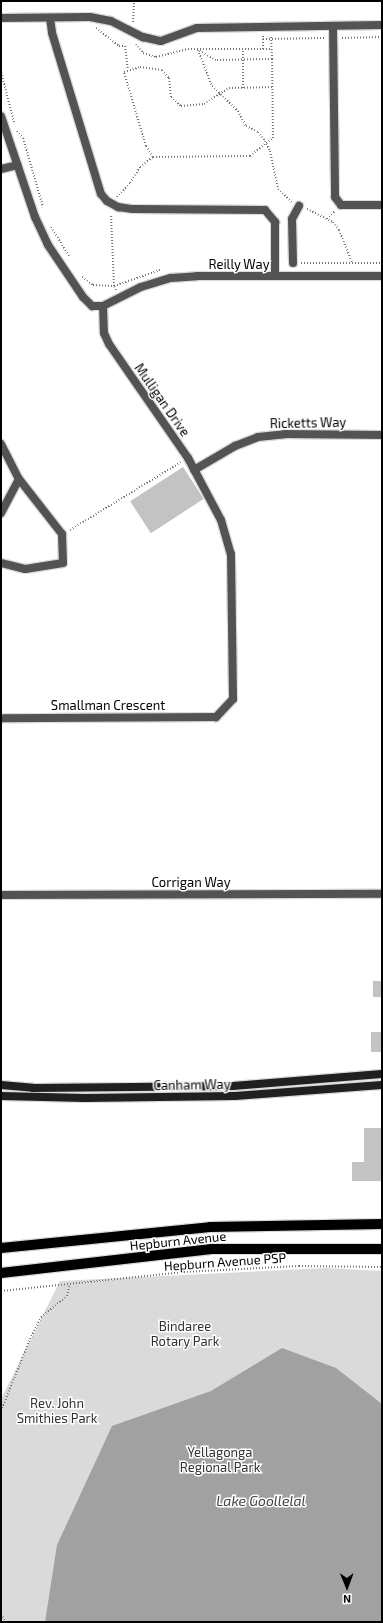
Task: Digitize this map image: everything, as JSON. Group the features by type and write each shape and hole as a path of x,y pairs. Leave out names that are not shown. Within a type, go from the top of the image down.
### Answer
{"main road":[{"name":"Canham Way","path":"1,1085 33,1088 233,1086 382,1074"},
{"name":"Canham Way","path":"1,1096 70,1098 235,1096 382,1084"},
{"name":"Hepburn Avenue","path":"1,1248 210,1227 382,1224"},
{"name":"Hepburn Avenue","path":"1,1273 212,1249 382,1249"}],"street":[{"path":"1,18 90,17 111,21 143,37 161,41 197,28 382,26"},
{"path":"50,18 52,33 101,194 107,201 118,207 133,208 265,210 275,222 276,276"},
{"path":"333,26 335,197 341,204 382,205"},
{"path":"1,116 35,217 48,245 83,297 92,306 103,306"},
{"path":"1,169 18,165"},
{"path":"293,263 292,219 299,206"},
{"name":"Reilly Way","path":"103,306 140,288 171,278 197,276 382,276"},
{"name":"Mulligan Drive","path":"103,306 104,333 109,344 188,458 221,520 231,554 233,699 216,717"},
{"name":"Ricketts Way","path":"194,470 235,446 258,437 285,434 382,435"},
{"path":"1,444 19,479 62,534 63,563 25,569 1,563"},
{"path":"1,513 19,479"},
{"name":"Smallman Crescent","path":"1,718 216,717"},
{"name":"Corrigan Way","path":"1,895 382,894"}],"path":[{"path":"88,28 96,28 119,46 124,46 128,70"},
{"path":"198,50 210,81 218,93 233,105 246,126 258,132 266,143 273,138 271,35 263,35 264,49"},
{"path":"243,88 244,49"},
{"path":"198,50 272,49"},
{"path":"198,50 216,60 272,60"},
{"path":"153,157 146,146 124,72 144,66 162,70 169,78 171,96 181,106 204,104 218,93 229,88 272,87"},
{"path":"62,534 188,458"},
{"name":"Hepburn Avenue PSP","path":"1,1291 184,1272 291,1266 382,1267"},
{"path":"1,1412 38,1322 67,1296 70,1284"},
{"path":"1,1614 6,1622"}],"green space":[{"name":"Yellagonga Regional Park","path":"326,1268 382,1271 382,1622 1,1622 1,1399 60,1281"}],"water":[{"name":"Lake Goollelal","path":"282,1348 336,1368 382,1404 382,1622 45,1622 57,1545 112,1426 211,1391"}],"building":[{"path":"183,467 204,499 151,533 130,501"},
{"path":"373,981 382,981 382,997 373,997"},
{"path":"371,1032 382,1032 382,1052 371,1052"},
{"path":"364,1128 382,1128 382,1181 352,1181 352,1162 364,1162"}],"park label":[{"name":"Bindaree Rotary Park","path":"185,1334"},
{"name":"Rev. John Smithies Park","path":"57,1412"}]}
